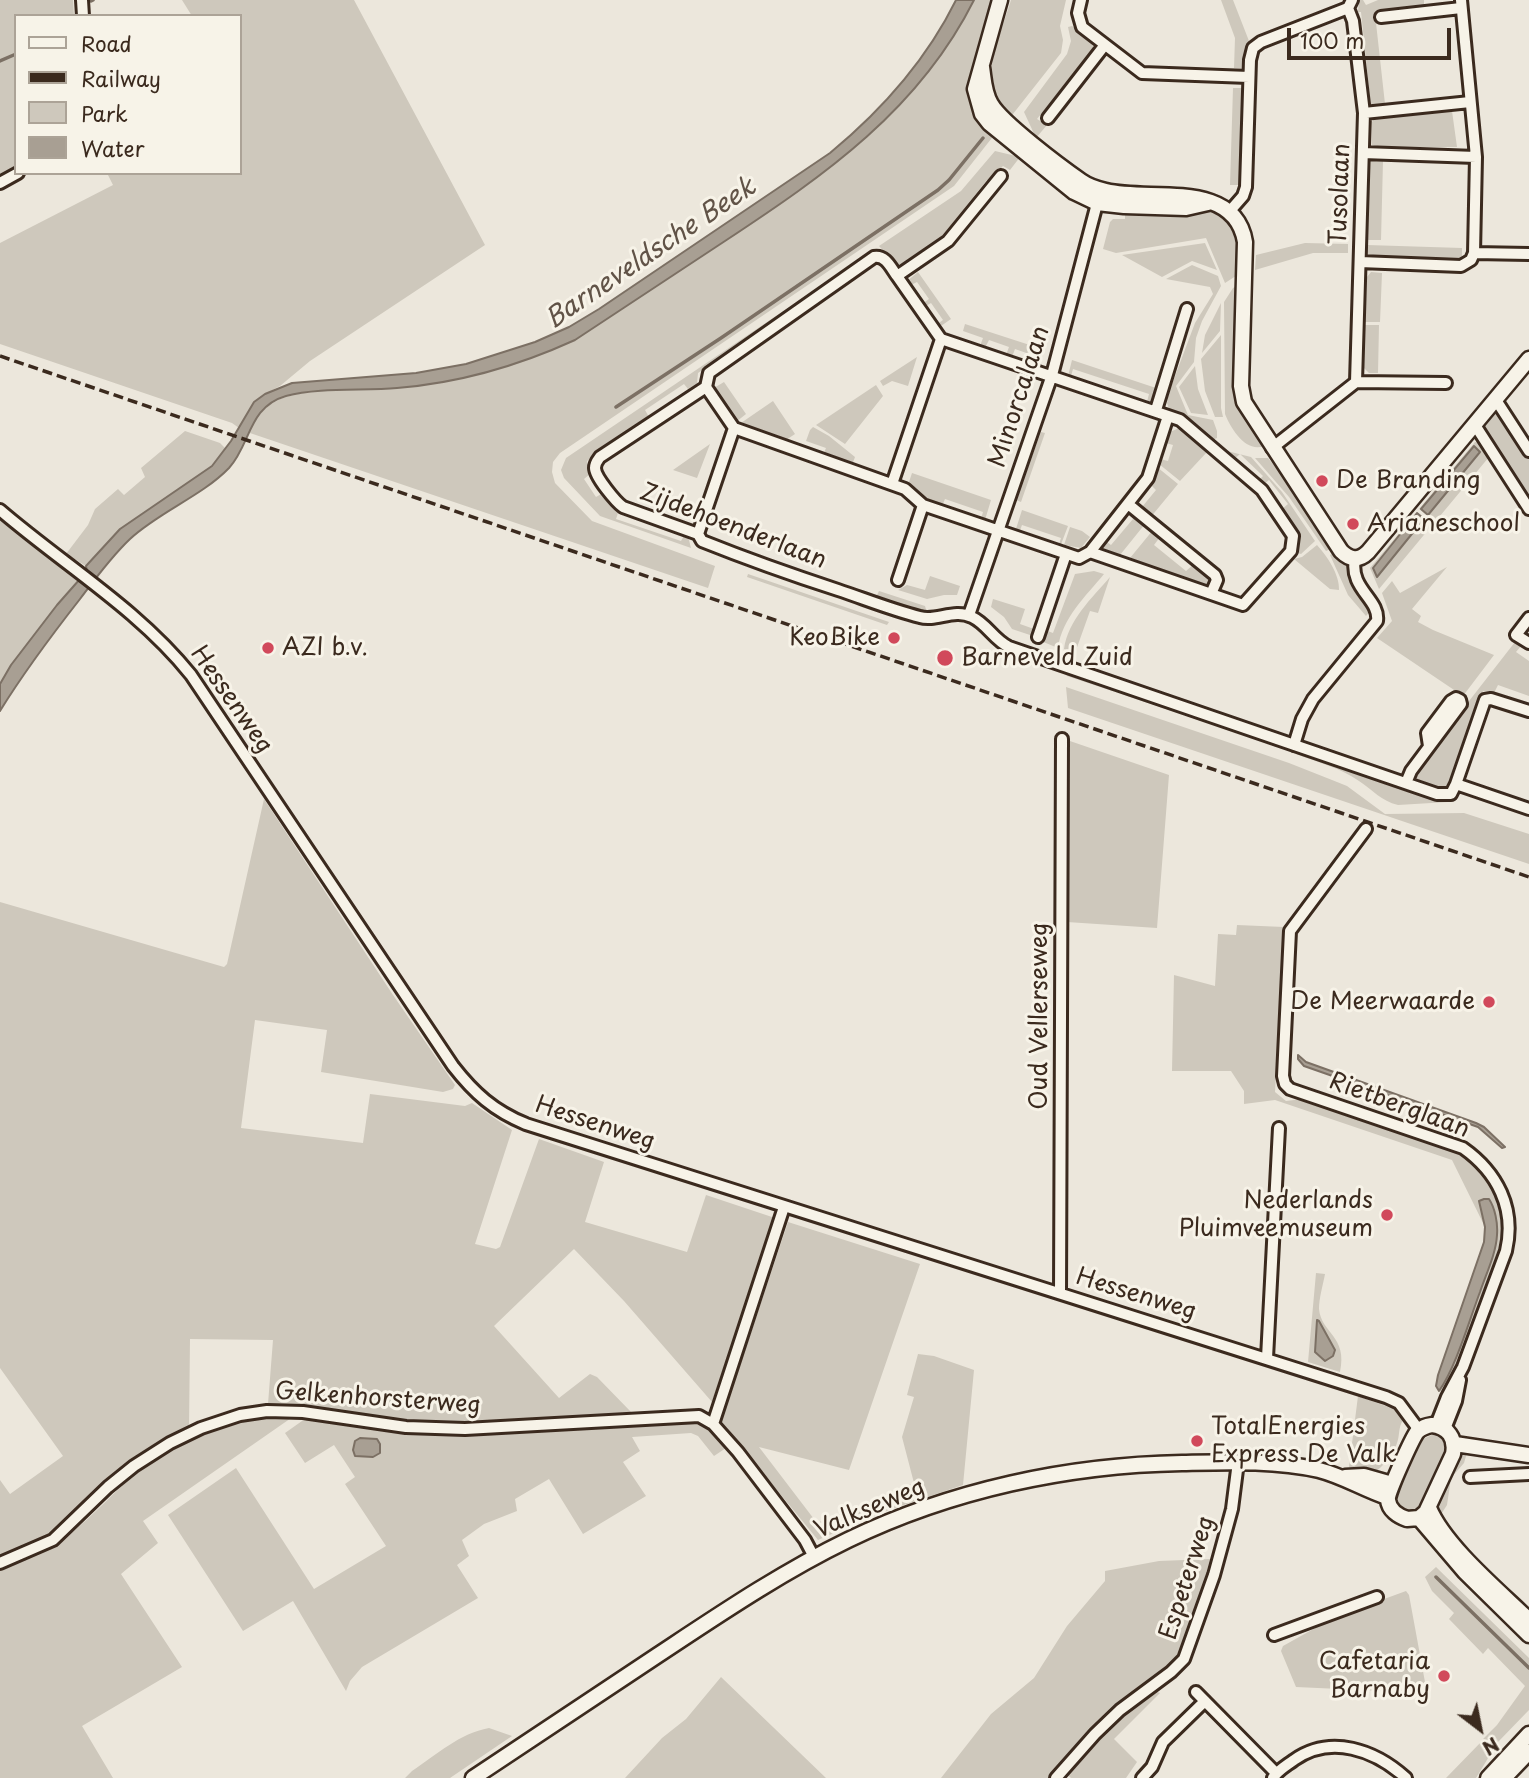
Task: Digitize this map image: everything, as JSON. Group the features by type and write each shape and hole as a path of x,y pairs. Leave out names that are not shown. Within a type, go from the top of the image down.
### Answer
{"main road":[{"path":"1000,0 975,89 982,114 989,123 1074,192 1099,196 1188,196 1220,205 1241,224 1245,242 1241,386 1244,402 1341,551 1355,559 1368,552 1529,359"},
{"path":"1455,1444 1453,1454 1424,1513 1406,1519 1396,1514 1388,1502 1390,1490 1419,1430 1425,1426 1440,1427 1455,1444 1529,1455"},
{"name":"Valkseweg","path":"473,1778 749,1595 850,1539 956,1498 1047,1476 1124,1465 1238,1462 1300,1466 1345,1477 1364,1476 1390,1490"},
{"path":"1424,1513 1529,1620"},
{"path":"1424,1513 1465,1573 1529,1635"},
{"path":"1488,1778 1529,1734"},
{"path":"1504,1778 1529,1752"}],"street":[{"path":"1081,0 1078,20 1082,27 1142,73 1249,78"},
{"path":"1229,212 1243,196 1246,187 1250,56 1255,46 1350,4"},
{"name":"Tusolaan","path":"1350,4 1364,113 1356,383"},
{"path":"1360,262 1461,266 1471,260 1474,253 1476,157 1461,4 1381,17"},
{"path":"1048,118 1104,46"},
{"path":"1364,113 1470,102"},
{"path":"1363,153 1476,157"},
{"path":"897,276 948,241 1001,176"},
{"name":"Minorcalaan","path":"969,615 1052,375 1099,196"},
{"path":"1474,253 1529,254"},
{"name":"Zijdehoenderlaan","path":"941,338 885,259 874,257 709,373 705,380 706,387 600,457 595,463 595,470 618,504 698,534 702,541 747,559 926,619 941,615 969,615"},
{"path":"1156,410 1187,309"},
{"path":"892,484 941,338 1180,419 1262,490 1293,536 1291,551 1242,605 1090,552"},
{"path":"1272,448 1356,383 1446,383"},
{"path":"706,387 734,428 910,491 914,499 923,505 1079,558 1090,552 1148,478 1168,416"},
{"path":"1496,400 1529,451"},
{"path":"1475,425 1529,509"},
{"path":"698,534 734,428"},
{"path":"1128,504 1215,575 1217,580 1211,594"},
{"path":"898,580 923,505"},
{"name":"Hessenweg","path":"0,510 160,638 191,676 453,1066 480,1097 509,1117 1393,1400 1419,1430"},
{"path":"1038,637 1066,554"},
{"path":"1294,745 1312,699 1377,621 1374,608 1354,575 1355,559"},
{"path":"969,615 1009,648 1445,795 1451,793 1456,784 1485,700 1491,699 1529,711"},
{"path":"1529,618 1516,635 1529,643"},
{"name":"Oud Vellerseweg","path":"1060,1293 1062,738"},
{"path":"1406,783 1429,746"},
{"path":"1456,784 1529,808"},
{"name":"Rietberglaan","path":"1366,830 1290,931 1283,1066 1285,1084 1290,1089 1463,1148 1479,1160 1493,1176 1504,1199 1509,1218 1509,1236 1463,1367 1456,1401 1440,1427"},
{"path":"1267,1358 1279,1128"},
{"path":"784,1207 713,1424 805,1539 814,1558"},
{"name":"Gelkenhorsterweg","path":"0,1563 53,1540 107,1487 170,1443 201,1428 240,1415 267,1411 303,1412 407,1427 465,1429 699,1416 713,1424"},
{"name":"Espeterweg","path":"1056,1778 1120,1710 1171,1672 1184,1658 1222,1548 1232,1509 1238,1462"},
{"path":"1470,1478 1529,1474"},
{"path":"1274,1635 1377,1597"},
{"path":"1195,1692 1274,1775 1299,1756 1320,1748 1344,1746 1365,1751 1406,1778"},
{"path":"1142,1778 1152,1767 1163,1742 1205,1701"}],"green space":[{"path":"0,0 73,0 74,14 14,14 14,170 0,177"},
{"path":"182,0 354,0 485,245 310,361 280,386 254,402 239,428 232,423 0,344 0,243 113,185 108,175 242,175 242,14 191,14"},
{"path":"974,0 994,0 982,44 995,134 954,186 560,453 553,462 555,483 592,521 715,566 708,588 247,432 263,411 286,397 312,392 399,388 445,382 511,365 575,340 758,219 830,167 896,108 925,76 951,40"},
{"path":"1011,0 1066,0 1060,26 1063,40 1061,53 1009,119 993,97 991,74"},
{"path":"1221,0 1233,0 1249,41 1244,69 1234,68 1235,38"},
{"path":"1359,0 1363,0 1366,5 1378,0 1424,0 1424,8 1375,14 1385,104 1383,107 1371,107 1366,100 1370,98 1361,12 1358,12"},
{"path":"1072,26 1092,42 1094,52 1090,58 1087,56 1037,119 1047,125 1036,138 1024,112 1067,54 1071,41 1068,27"},
{"path":"1233,88 1245,88 1242,185 1230,185"},
{"path":"1452,111 1457,147 1372,145 1374,119"},
{"path":"995,151 1020,157 1010,170 1003,166 987,180 932,246 905,265 895,264 879,246 961,191"},
{"path":"1369,161 1383,161 1381,240 1368,240"},
{"path":"1207,209 1227,219 1236,234 1239,274 1225,283 1206,238 1116,253 1103,249 1110,222 1113,219 1125,219 1125,212"},
{"path":"1205,243 1217,270 1192,261 1162,277 1122,255"},
{"path":"1305,243 1348,244 1348,253 1313,253 1255,270 1256,255"},
{"path":"1367,245 1462,248 1462,258 1372,257 1366,253"},
{"path":"869,253 873,253 698,373 697,383 688,389 684,384 645,410 649,417 587,461 590,474 584,479 596,497 603,493 612,506 619,510 616,519 681,541 685,534 691,548 600,516 564,478 561,470 566,458"},
{"path":"1192,265 1218,276 1221,286 1202,321 1196,338 1194,362 1176,386 1188,415 1213,420 1217,438 1212,440 1181,415 1169,409 1167,403 1195,323 1213,294 1210,287 1166,279"},
{"path":"918,272 951,319 938,328 936,325 943,320 931,303 924,307 922,304 929,299 917,282 909,286 907,281"},
{"path":"1371,272 1382,273 1380,322 1365,322 1367,277"},
{"path":"1238,285 1235,382 1264,446 1257,447 1240,438 1225,414 1224,302"},
{"path":"1221,303 1220,331 1202,353 1205,335"},
{"path":"965,324 1042,349 1037,365 1032,364 1035,356 1015,349 1012,357 1006,355 1009,347 989,340 985,348 980,346 983,338 963,331"},
{"path":"1365,325 1379,325 1378,373 1369,373 1364,368"},
{"path":"1221,335 1223,417 1215,417 1205,391 1201,359"},
{"path":"917,357 908,386 892,381 883,386 880,381"},
{"path":"1072,360 1159,389 1154,401 1147,402 1149,394 1073,369 1071,376 1068,376"},
{"path":"1195,366 1198,389 1208,415 1191,413 1179,387"},
{"path":"724,382 746,414 736,422 714,388"},
{"path":"876,385 883,396 845,444 816,425"},
{"path":"773,401 795,434 783,442 738,425"},
{"path":"1496,411 1502,414 1529,457 1529,503 1482,428"},
{"path":"813,427 855,457 852,465 823,455 826,448 806,441"},
{"path":"1179,428 1207,452 1180,481 1159,464 1160,459 1168,461 1173,445 1166,443 1170,432"},
{"path":"185,431 220,443 226,449 212,466 120,529 86,566 66,554 88,525 95,509 118,489 124,495 145,477 141,468"},
{"path":"1041,432 1045,433 1021,502 1016,500"},
{"path":"1475,442 1480,443 1489,457 1435,522 1419,509"},
{"path":"710,444 697,478 673,470"},
{"path":"1223,450 1240,454 1233,460"},
{"path":"1240,454 1251,457 1282,492 1315,541 1301,554 1295,552 1298,540 1281,510 1288,504 1269,480 1263,485 1259,480 1263,476"},
{"path":"1255,458 1268,458 1278,467 1333,548 1326,551 1289,497"},
{"path":"1157,467 1178,484 1150,518 1137,509 1140,505 1142,507 1156,490 1150,484"},
{"path":"912,473 991,500 985,520 981,519 983,512 945,499 942,506 922,499 916,488 908,485"},
{"path":"1022,510 1068,526 1060,547 1061,538 1022,525 1019,533 1015,532"},
{"path":"1417,512 1433,524 1379,589 1370,568"},
{"path":"1133,514 1145,524 1120,555 1104,552 1101,546 1104,540 1111,545 1133,519"},
{"path":"0,516 77,581 11,665 0,684"},
{"path":"1070,527 1090,537 1081,548 1064,545"},
{"path":"1153,530 1160,537 1154,545 1186,571 1194,564 1211,580 1205,586 1130,558"},
{"path":"1317,545 1335,572 1339,590 1330,589 1294,559 1302,557"},
{"path":"1336,551 1347,564 1350,579 1371,610 1366,616 1348,595 1330,555"},
{"path":"1447,567 1412,609 1421,616 1418,622 1494,655 1463,696 1377,638 1392,621 1382,593 1392,581 1400,593"},
{"path":"1094,571 1104,574 1070,617 1060,637 1058,648 1041,641 1045,630 1053,633 1075,574"},
{"path":"748,574 889,622 887,625 747,577"},
{"path":"930,576 960,586 957,595 927,599 898,590 907,585 925,590"},
{"path":"1110,577 1098,613 1090,611 1075,653 1064,649 1070,628"},
{"path":"879,591 925,606 927,613 876,597"},
{"path":"993,599 1025,609 1020,624 1034,629 1033,636 1012,629 1004,617 991,607"},
{"path":"1515,642 1521,646 1516,652 1529,661 1529,696 1498,685 1494,693 1483,691 1447,787 1439,789 1414,781 1416,771 1427,755"},
{"path":"1064,672 1289,749 1289,750 1067,676"},
{"path":"1066,687 1332,780 1347,786 1385,814 1464,813 1529,834 1529,864 1068,708"},
{"path":"1067,740 1169,775 1157,928 1067,922"},
{"path":"1295,750 1448,802 1398,805 1392,803 1352,776 1296,754"},
{"path":"264,799 455,1085 453,1089 443,1092 321,1072 327,1030 255,1020 241,1128 363,1143 370,1094 465,1106 472,1103 512,1130 475,1244 496,1249 500,1247 539,1139 604,1162 585,1222 687,1252 706,1195 772,1217 773,1222 712,1402 624,1301 574,1249 494,1326 559,1398 590,1374 597,1377 632,1413 430,1423 295,1405 268,1404 273,1340 190,1339 189,1429 154,1445 131,1462 54,1534 0,1558 0,1480 10,1494 63,1456 0,1368 0,902 224,967 227,964"},
{"path":"1237,925 1284,927 1275,1092 1286,1101 1302,1099 1450,1149 1476,1168 1494,1192 1501,1221 1498,1253 1444,1393 1439,1391 1465,1332 1494,1252 1495,1216 1489,1199 1479,1201 1485,1227 1452,1160 1275,1100 1244,1104 1244,1091 1231,1071 1172,1071 1174,975 1215,986 1218,934 1236,935"},
{"path":"788,1222 920,1264 849,1470 759,1447 817,1523 914,1483 902,1437 914,1397 907,1395 918,1354 934,1356 974,1370 963,1485 877,1514 818,1540 721,1422"},
{"path":"1316,1273 1325,1274 1319,1309 1324,1324 1340,1350 1340,1372 1308,1362"},
{"path":"1358,1396 1394,1409 1403,1420 1393,1452 1383,1465 1371,1474 1349,1467"},
{"path":"268,1414 294,1416 143,1521 158,1543 121,1574 182,1667 82,1726 113,1778 0,1778 0,1567 44,1549 68,1535 140,1470 169,1451 217,1430"},
{"path":"312,1419 427,1433 695,1419 712,1430 726,1448 714,1456 698,1436 691,1433 632,1437 640,1451 623,1462 646,1496 583,1534 549,1479 515,1499 517,1511 484,1524 462,1540 469,1556 457,1565 478,1598 362,1667 350,1681 346,1691 293,1601 243,1631 168,1515 236,1468 314,1589 386,1546 345,1484 355,1477 334,1445 305,1463 285,1433 302,1421"},
{"path":"1434,1434 1443,1440 1446,1450 1420,1507 1406,1510 1398,1504 1397,1495 1423,1439"},
{"path":"1460,1448 1468,1449 1464,1463 1451,1478 1447,1505 1438,1519 1435,1501"},
{"path":"1210,1559 1191,1630 1180,1656 1087,1733 1050,1778 941,1778 991,1714 1034,1678 1067,1626 1105,1581 1105,1571 1159,1561"},
{"path":"1436,1567 1529,1658 1529,1710 1498,1742 1483,1739 1497,1725 1525,1686 1488,1648 1483,1654 1449,1619 1454,1613 1432,1591 1425,1577"},
{"path":"1406,1591 1409,1595 1427,1693 1296,1687 1281,1651 1283,1646 1335,1617"},
{"path":"721,1677 826,1778 625,1778 662,1738 686,1719"},
{"path":"1155,1691 1160,1693 1114,1739 1137,1762 1126,1778 1071,1778 1066,1774 1118,1720"},
{"path":"489,1728 512,1736 450,1778 405,1778 458,1740"},
{"path":"1481,1742 1496,1745 1476,1778 1446,1778"}],"water":[{"path":"956,0 974,0 952,39 926,75 866,137 798,191 575,340 510,365 443,382 397,388 312,391 274,401 257,417 229,468 206,487 141,529 116,553 48,640 0,711 0,684 11,665 87,571 86,566 120,529 212,466 231,441 254,402 265,394 292,383 416,373 466,364 535,342 569,327 830,153 885,102 917,64"},
{"path":"1474,446 1480,452 1428,515 1421,509"},
{"path":"1417,513 1424,519 1377,577 1373,568"},
{"path":"1298,1055 1306,1062 1476,1123 1505,1147 1502,1148 1478,1127 1304,1066"},
{"path":"1489,1199 1496,1216 1495,1249 1457,1357 1439,1391 1436,1386 1438,1375 1484,1242 1485,1227 1479,1201"},
{"path":"1317,1320 1335,1350 1333,1356 1325,1361 1315,1352"},
{"path":"360,1438 377,1439 380,1453 373,1457 355,1456 355,1441"}],"waterway":[{"path":"0,61 14,55"},
{"path":"616,407 938,190 983,138"},
{"path":"1436,1577 1529,1668"}],"railway":[{"path":"0,356 1529,877"}],"place":[{"name":"De Branding","path":"1322,481"},
{"name":"Arianeschool","path":"1353,524"},
{"name":"KeoBike","path":"894,638"},
{"name":"AZI b.v.","path":"268,648"},
{"name":"Barneveld Zuid","path":"945,658"},
{"name":"De Meerwaarde","path":"1489,1002"},
{"name":"Nederlands Pluimveemuseum","path":"1387,1215"},
{"name":"TotalEnergies Express De Valk","path":"1197,1441"},
{"name":"Cafetaria Barnaby","path":"1444,1676"}],"water label":[{"name":"Barneveldsche Beek","path":"651,254"}]}
